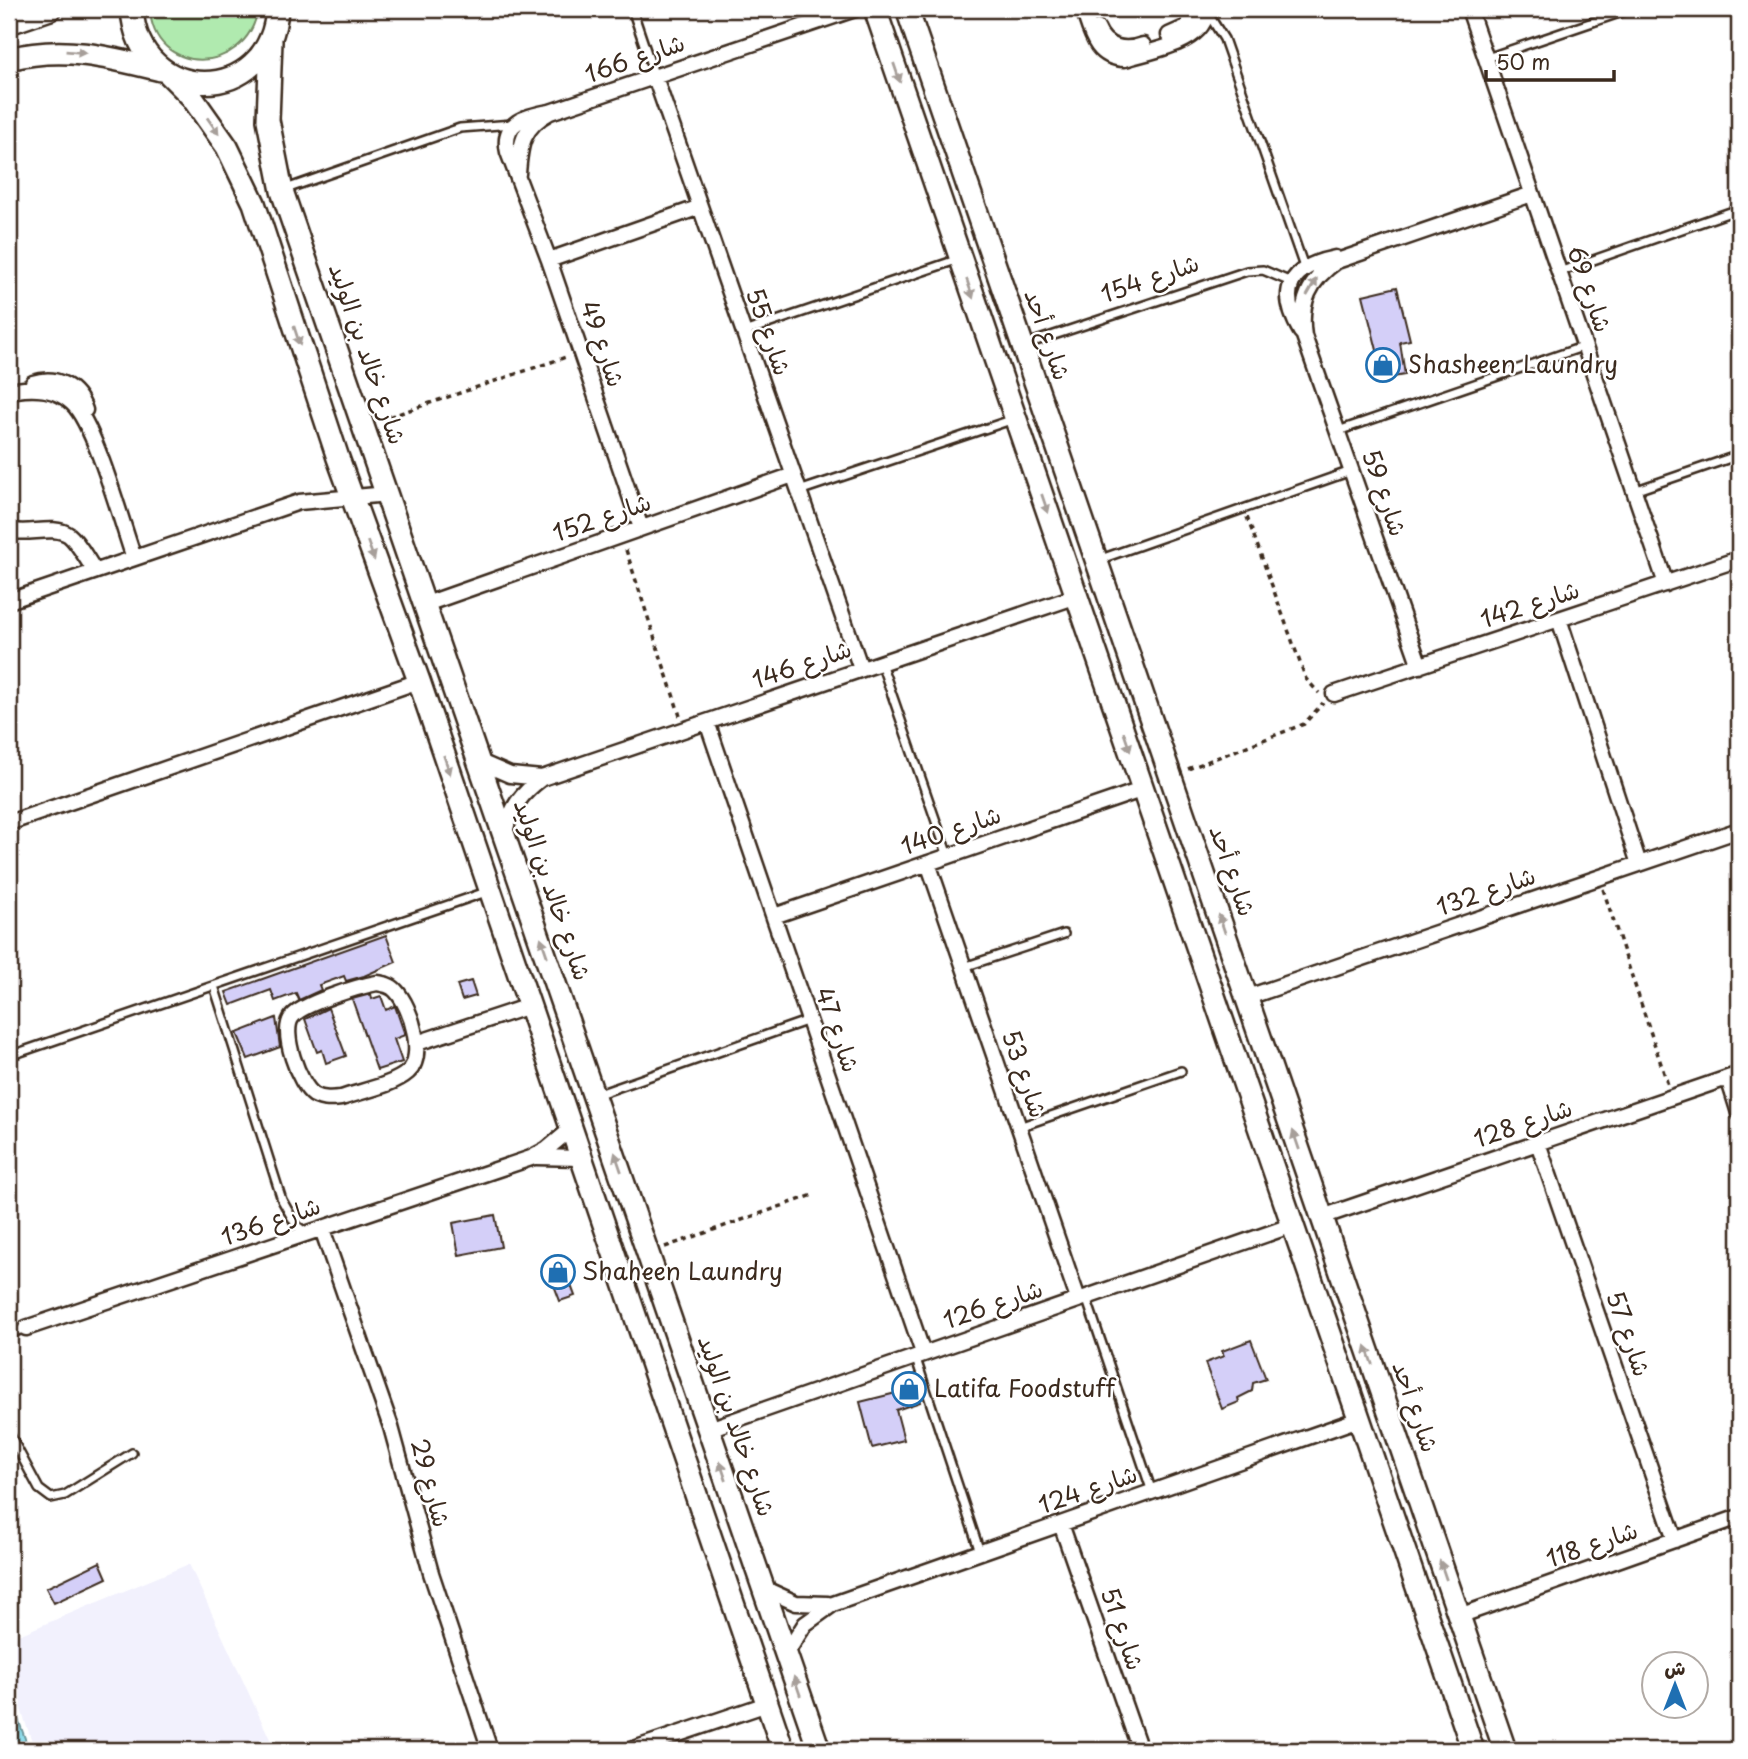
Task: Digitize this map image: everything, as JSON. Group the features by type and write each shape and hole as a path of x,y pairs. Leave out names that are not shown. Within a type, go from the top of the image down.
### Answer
{"main road":[{"path":"9,23 50,9"},
{"path":"132,9 139,43 210,121 242,175 352,498 419,681 783,1750"},
{"path":"9,59 44,52 81,52 166,72 191,82 215,83 239,75 258,61 274,26 287,9"},
{"path":"875,9 1473,1750"},
{"name":"شارع أحد","path":"907,9 1505,1750"},
{"name":"شارع خالد بن الوليد","path":"274,26 268,120 282,191 648,1246 819,1750"},
{"path":"987,338 1019,337"},
{"path":"1115,707 1122,694 1128,691 1143,694"},
{"path":"1283,1199 1290,1203 1304,1202 1312,1189"},
{"path":"597,1206 616,1211 630,1197"},
{"path":"613,1251 619,1239 625,1235 632,1234 648,1246"},
{"path":"1448,1680 1478,1671"}],"street":[{"name":"شارع 166","path":"513,124 527,116 550,112 855,9"},
{"path":"1083,9 1105,41 1118,48 1157,44 1187,27 1203,10"},
{"name":"شارع 69","path":"1469,9 1666,584"},
{"name":"شارع 55","path":"655,77 861,669"},
{"name":"شارع 166","path":"518,175 524,134 531,125 550,112"},
{"path":"513,124 506,145 518,175"},
{"name":"شارع 49","path":"518,175 641,528"},
{"path":"1291,282 1304,267 1351,255 1532,194"},
{"path":"549,260 701,207"},
{"name":"شارع 59","path":"1304,336 1303,307 1311,286 1325,269 1351,255"},
{"name":"شارع 59","path":"1291,282 1288,301 1290,310 1304,336 1420,666"},
{"path":"12,391 42,380 64,384 81,399 134,558"},
{"name":"شارع 152","path":"426,604 793,475"},
{"path":"9,601 299,502 388,494"},
{"path":"9,530 18,533 59,530 70,536 95,571"},
{"name":"شارع 142","path":"1334,694 1739,559"},
{"name":"شارع 146","path":"505,833 508,816 517,801 542,778 1077,596"},
{"path":"1559,620 1640,864"},
{"path":"9,823 419,681"},
{"name":"شارع 47","path":"707,722 810,1019 919,1354"},
{"name":"شارع 146","path":"480,762 510,775 542,778"},
{"name":"شارع 140","path":"774,916 1144,789"},
{"name":"شارع 132","path":"1248,997 1739,830"},
{"name":"شارع 53","path":"928,863 1019,1127 1082,1298"},
{"path":"377,983 398,993 417,1044 415,1063 400,1077 341,1098 323,1098 314,1095 302,1081 288,1041 287,1025 296,1012 303,1008 377,983"},
{"path":"417,1044 529,1006"},
{"path":"1734,1077 1739,1113"},
{"name":"شارع 128","path":"1322,1217 1734,1077"},
{"name":"شارع 136","path":"26,1328 531,1158 552,1146 571,1129"},
{"name":"شارع 57","path":"1538,1143 1675,1540"},
{"name":"شارع 136","path":"531,1158 581,1158"},
{"name":"شارع 126","path":"709,1429 1293,1225"},
{"name":"شارع 29","path":"315,1231 391,1427 435,1585 490,1750"},
{"name":"شارع 124","path":"786,1654 805,1624 833,1604 1359,1419"},
{"name":"شارع 118","path":"1459,1616 1739,1517"},
{"name":"شارع 51","path":"1061,1524 1140,1750"},
{"name":"شارع 124","path":"764,1588 796,1603 833,1604"},
{"path":"631,1750 766,1704"}],"lane":[{"name":"شارع 55","path":"632,9 655,77"},
{"path":"1486,59 1631,9"},
{"path":"1203,10 1224,39 1304,267"},
{"path":"282,191 460,128 513,124"},
{"path":"1559,272 1739,209"},
{"path":"744,331 960,258"},
{"name":"شارع 154","path":"1019,337 1247,271 1264,270 1291,282"},
{"path":"1338,432 1584,346"},
{"path":"799,491 1015,418"},
{"path":"1634,491 1739,455"},
{"path":"1097,561 1352,471"},
{"path":"881,663 948,856"},
{"path":"9,1056 490,891"},
{"path":"964,967 1064,934"},
{"path":"214,985 282,1199 296,1224 315,1231"},
{"path":"595,1096 810,1019"},
{"path":"1019,1127 1181,1071"},
{"path":"1082,1298 1152,1492"},
{"path":"9,1334 26,1328"},
{"path":"919,1354 980,1552"},
{"path":"9,1433 39,1489 51,1498 65,1495 132,1453"}],"path":[{"path":"365,425 580,352"},
{"path":"1171,776 1304,724 1315,716 1327,695 1314,690 1306,679 1244,509"},
{"path":"621,535 684,729"},
{"path":"1599,877 1672,1097"},
{"path":"648,1246 813,1195"}],"shaded area":[{"path":"189,1564 275,1750 35,1750 9,1675 9,1639"}],"green space":[{"path":"150,9 258,10 250,32 236,48 219,57 200,60 182,56 166,47 155,31"}],"water":[{"path":"9,1693 29,1750 9,1750"}],"building":[{"path":"1397,287 1410,340 1400,342 1405,375 1381,379 1380,362 1363,295"},
{"path":"386,935 396,962 364,976 346,981 344,976 319,985 321,990 299,1000 296,993 275,1001 271,990 231,1005 226,992"},
{"path":"471,981 476,996 462,1000 457,985"},
{"path":"371,994 372,999 381,996 386,1010 395,1006 405,1035 394,1039 402,1062 377,1070 352,999"},
{"path":"328,1008 346,1056 326,1063 322,1050 317,1052 305,1019"},
{"path":"276,1018 280,1047 248,1059 237,1033"},
{"path":"495,1215 501,1247 459,1255 453,1223"},
{"path":"563,1264 575,1296 560,1301 548,1269"},
{"path":"1251,1340 1266,1379 1253,1383 1252,1391 1238,1398 1239,1402 1222,1409 1205,1363 1224,1356 1222,1351"},
{"path":"916,1388 920,1402 896,1410 904,1440 872,1448 860,1402"},
{"path":"100,1562 107,1578 54,1603 46,1588"}],"place":[{"name":"Shasheen Laundry","path":"1383,365"},
{"name":"Shaheen Laundry","path":"558,1272"},
{"name":"Latifa Foodstuff","path":"909,1389"}]}
